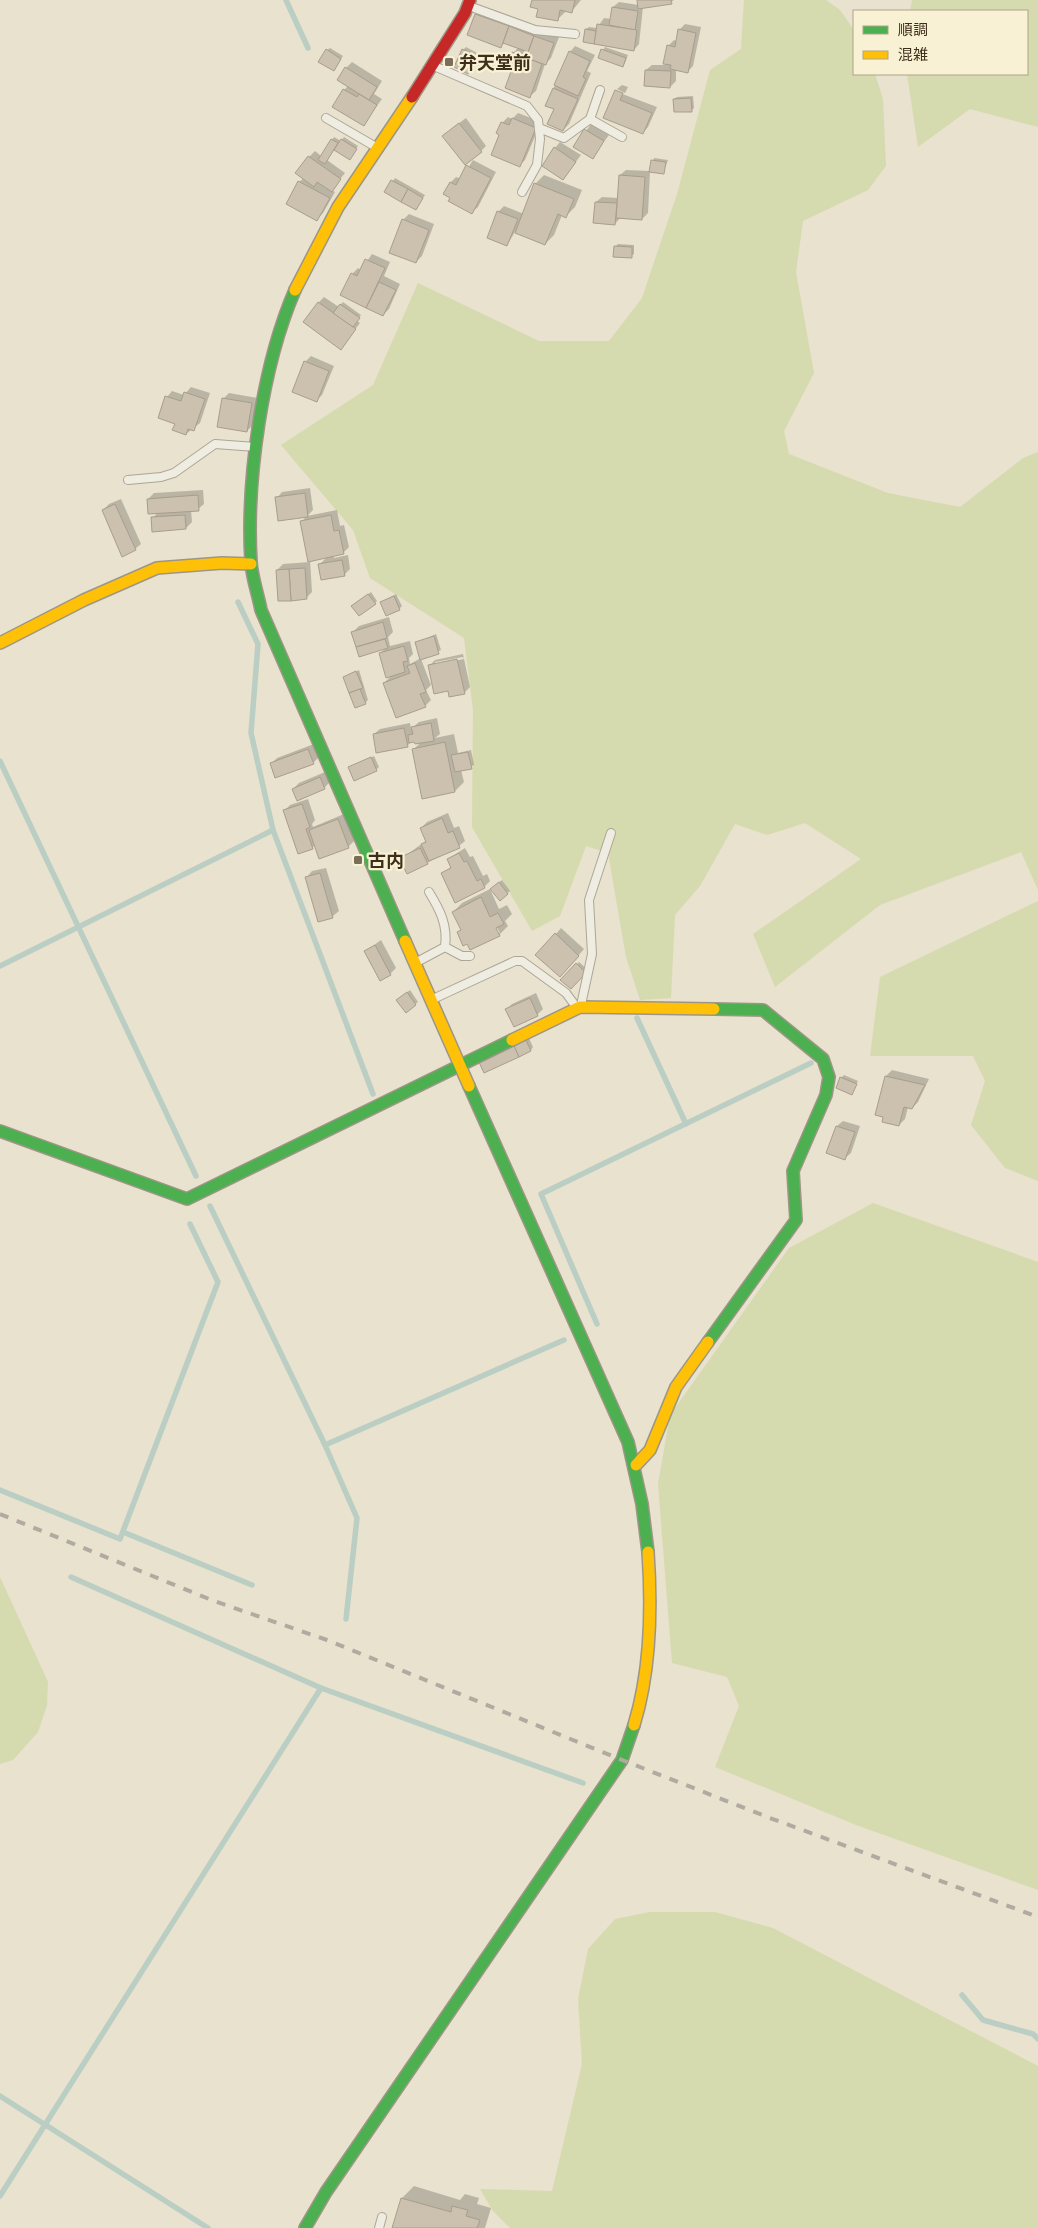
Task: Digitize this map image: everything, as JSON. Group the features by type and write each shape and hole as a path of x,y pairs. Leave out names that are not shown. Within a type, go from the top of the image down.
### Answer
{"street":[{"path":"305,2228 326,2192 622,1760 640,1703 648,1645 649,1585 646,1533 636,1465 628,1442 460,1067 261,610 251,564 250,500 265,391 290,304 304,271 338,207 432,66 469,3"},
{"path":"0,643 84,600 157,568 222,563 251,564"},
{"path":"0,1131 187,1199 460,1067 579,1007 763,1010 822,1059 828,1067 829,1083 826,1095 793,1171 796,1220 676,1387 650,1450 636,1465"}],"lane":[{"path":"469,3 534,30 575,34"},
{"path":"432,66 527,106 538,120 537,165 522,192"},
{"path":"539,128 564,138 590,119 600,90"},
{"path":"326,118 377,148"},
{"path":"590,119 622,137"},
{"path":"128,480 161,477 174,473 215,444 257,447"},
{"path":"579,1007 592,954 589,900 611,833"},
{"path":"429,892 443,915 447,937 446,947"},
{"path":"415,963 446,947"},
{"path":"446,947 462,956 470,956"},
{"path":"431,1000 515,961 522,961 566,993 579,1007"},
{"path":"379,2228 382,2217"}],"green space":[{"path":"744,0 826,0 840,10 853,29 853,75 875,75 883,99 886,166 868,190 803,221 796,272 814,373 784,431 789,454 888,493 960,507 1023,458 1038,452 1038,890 1021,852 880,905 775,987 753,934 861,859 805,823 767,835 735,824 700,886 675,915 671,998 640,1000 626,957 608,853 586,846 560,916 532,931 472,827 473,711 464,638 370,578 353,530 281,445 373,385 418,283 539,341 609,341 642,298 677,194 710,70 741,49"},
{"path":"912,0 1038,0 1038,127 970,109 918,147 907,75 1028,75 1028,10 910,10"},
{"path":"1038,901 1038,1181 1005,1168 971,1125 985,1081 973,1056 870,1056 880,977"},
{"path":"873,1203 1038,1262 1038,1890 856,1825 715,1767 739,1706 727,1677 672,1663 658,1484 670,1415 789,1248"},
{"path":"0,1577 48,1682 47,1705 38,1732 13,1760 0,1764"},
{"path":"650,1912 715,1912 773,1928 1038,2066 1038,2228 510,2228 493,2211 480,2189 552,2191 582,2064 578,1999 588,1949 615,1919"}],"building":[{"path":"532,0 575,0 572,13 560,10 558,21 536,17 538,9 530,7"},
{"path":"637,0 671,0 672,4 638,9"},
{"path":"612,7 638,11 635,30 609,25"},
{"path":"475,14 509,26 501,48 467,35"},
{"path":"597,24 637,30 634,51 594,44"},
{"path":"509,26 534,36 528,52 503,43"},
{"path":"585,29 596,31 594,44 583,42"},
{"path":"678,29 696,33 688,73 670,69 671,65 663,64 667,45 675,47"},
{"path":"534,36 554,43 546,65 526,58"},
{"path":"326,49 341,59 334,71 318,62"},
{"path":"462,49 477,56 468,74 454,67"},
{"path":"601,49 626,58 623,67 598,58"},
{"path":"569,51 590,61 583,77 586,79 578,96 554,85"},
{"path":"512,52 542,64 530,98 505,88 513,66 508,64"},
{"path":"345,67 377,87 369,100 337,80"},
{"path":"645,70 671,71 670,88 644,86"},
{"path":"553,88 578,99 563,131 547,124 554,109 545,106"},
{"path":"343,89 357,97 359,94 377,105 364,126 332,107"},
{"path":"615,90 623,93 620,100 652,113 643,134 603,118"},
{"path":"691,98 692,112 674,112 673,99"},
{"path":"512,118 536,128 520,167 491,155 499,135 496,133 501,122 509,125"},
{"path":"459,123 482,152 465,165 442,136"},
{"path":"584,129 604,141 593,159 573,147"},
{"path":"331,139 338,143 325,164 318,160"},
{"path":"341,139 357,149 350,160 334,150"},
{"path":"554,147 576,162 563,180 542,166"},
{"path":"308,156 341,179 332,192 317,182 314,187 295,173"},
{"path":"651,160 666,162 664,174 649,172"},
{"path":"466,165 491,178 472,214 448,201 450,198 443,194 450,182 456,185"},
{"path":"619,175 645,177 642,220 616,218"},
{"path":"391,180 408,189 401,202 384,192"},
{"path":"298,181 330,198 317,221 286,204"},
{"path":"534,183 574,199 566,218 558,214 545,245 515,233"},
{"path":"408,189 423,198 416,210 401,202"},
{"path":"595,202 617,203 615,225 593,223"},
{"path":"497,211 518,219 507,246 487,238"},
{"path":"402,219 429,230 416,263 389,253"},
{"path":"614,246 632,247 632,258 613,257"},
{"path":"365,259 385,268 366,308 340,295 351,273 357,276"},
{"path":"379,282 396,290 383,316 366,308"},
{"path":"318,302 356,329 341,350 303,322"},
{"path":"340,304 360,318 353,327 333,313"},
{"path":"304,361 329,371 317,402 292,392"},
{"path":"184,392 205,399 194,431 188,429 186,435 172,430 175,424 158,418 165,396 181,401"},
{"path":"222,398 252,403 247,432 217,427"},
{"path":"305,493 308,517 278,521 275,497"},
{"path":"198,495 199,511 148,514 147,499"},
{"path":"115,504 136,550 122,557 102,510"},
{"path":"185,515 186,529 152,532 151,517"},
{"path":"331,515 334,531 339,530 344,554 308,562 300,521"},
{"path":"342,560 345,576 321,580 318,564"},
{"path":"305,568 307,599 291,601 289,569"},
{"path":"289,569 291,601 278,601 276,570"},
{"path":"368,594 376,604 359,616 351,606"},
{"path":"394,596 400,610 386,616 380,602"},
{"path":"383,622 387,638 356,647 351,632"},
{"path":"434,636 439,654 420,660 415,642"},
{"path":"385,639 388,648 359,657 356,647"},
{"path":"404,646 408,661 403,662 405,672 386,678 379,653"},
{"path":"457,659 465,694 449,697 448,691 434,694 428,665"},
{"path":"415,663 426,692 420,694 426,707 396,718 383,683 410,673 407,666"},
{"path":"356,671 363,688 349,693 343,677"},
{"path":"360,689 366,704 355,708 349,693"},
{"path":"431,723 434,741 409,743 408,735 413,734 411,727"},
{"path":"404,728 408,747 376,753 373,734"},
{"path":"445,742 455,792 422,799 412,749"},
{"path":"308,749 314,764 275,778 270,763"},
{"path":"468,752 472,769 455,772 451,755"},
{"path":"371,757 377,771 354,781 348,767"},
{"path":"320,777 325,789 297,801 292,789"},
{"path":"302,804 310,827 306,829 313,849 298,854 283,810"},
{"path":"442,818 448,833 453,831 460,848 429,861 421,844 426,842 420,828"},
{"path":"338,819 349,848 319,859 309,830"},
{"path":"420,848 428,864 407,874 399,858"},
{"path":"459,853 464,862 467,861 477,881 481,879 485,888 455,903 441,873 451,868 447,859"},
{"path":"320,873 333,918 318,922 305,877"},
{"path":"499,882 508,894 500,901 490,889"},
{"path":"481,897 490,917 498,913 504,924 496,928 500,936 470,950 467,944 463,946 457,932 461,930 452,912"},
{"path":"555,933 579,956 560,977 535,955"},
{"path":"375,945 391,975 380,981 364,951"},
{"path":"576,963 586,973 571,989 560,980"},
{"path":"407,992 416,1005 406,1013 396,1000"},
{"path":"530,998 538,1016 514,1027 505,1009"},
{"path":"525,1038 531,1051 519,1057 513,1044"},
{"path":"513,1044 519,1057 484,1073 478,1060"},
{"path":"885,1076 925,1085 912,1109 904,1107 899,1126 882,1122 883,1117 875,1115"},
{"path":"840,1077 857,1084 852,1095 836,1088"},
{"path":"836,1126 855,1132 845,1160 826,1153"},
{"path":"401,2198 451,2212 452,2206 468,2210 466,2216 480,2220 477,2228 392,2228"}],"waterway":[{"path":"286,0 308,48"},
{"path":"238,602 258,644 251,733 273,830 373,1094"},
{"path":"0,761 196,1176"},
{"path":"0,966 273,830"},
{"path":"637,1018 686,1124"},
{"path":"597,1324 541,1194 811,1063"},
{"path":"210,1206 325,1445 357,1518 346,1619"},
{"path":"0,1490 120,1539 218,1282 190,1224"},
{"path":"325,1445 564,1340"},
{"path":"123,1532 252,1585"},
{"path":"71,1577 321,1688 583,1783"},
{"path":"0,2196 321,1688"},
{"path":"962,1995 983,2020 1033,2034 1038,2039"},
{"path":"0,2096 208,2228"}],"railway":[{"path":"0,1514 214,1601 327,1640 770,1818 1038,1917"}],"traffic: fast":[{"path":"295,290 283,320 274,353 265,388 259,424 251,496 250,530 253,574 261,610 405,941"},
{"path":"708,1342 796,1220 793,1171 826,1095 829,1077 823,1059 763,1010 714,1009"},
{"path":"0,1131 187,1199 512,1040"},
{"path":"469,1086 628,1442 642,1504 648,1552"},
{"path":"305,2228 326,2192 622,1760 634,1725"}],"traffic: slow":[{"path":"295,290 338,207 412,97"},
{"path":"0,643 84,600 157,568 222,563 251,564"},
{"path":"405,941 469,1086"},
{"path":"512,1040 580,1007 714,1009"},
{"path":"636,1465 650,1450 676,1387 708,1342"},
{"path":"634,1725 644,1683 649,1639 650,1595 648,1552"}],"traffic: jam":[{"path":"412,97 465,13 470,0"}],"place":[{"name":"弁天堂前","path":"449,62"},
{"name":"古内","path":"358,860"}]}
